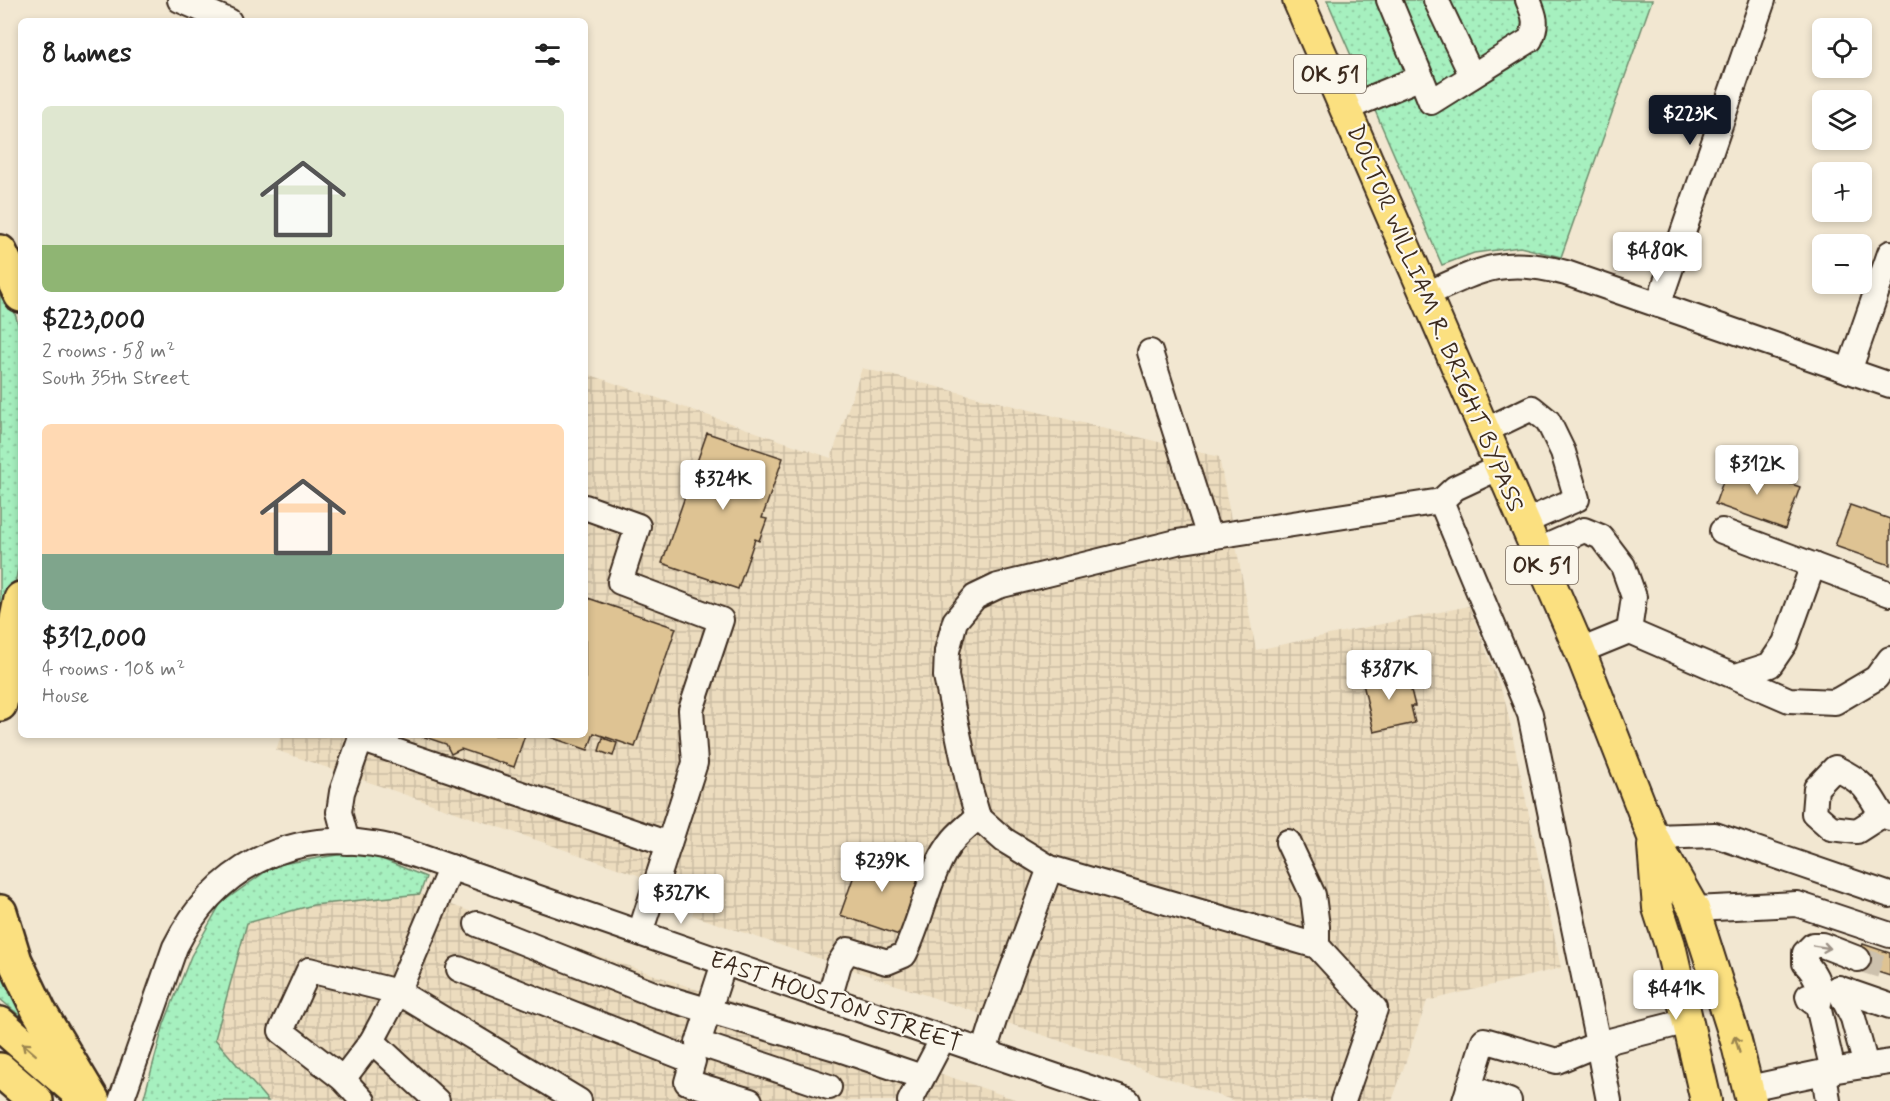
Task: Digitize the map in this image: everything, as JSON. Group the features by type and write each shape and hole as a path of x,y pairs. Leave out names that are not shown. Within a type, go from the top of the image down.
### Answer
{"highway":[{"path":"0,252 18,290"},
{"path":"0,704 18,613"},
{"path":"0,912 15,961 39,1011 93,1101"},
{"path":"0,1024 89,1101"},
{"path":"0,1070 36,1101"}],"main road":[{"name":"DOCTOR WILLIAM R. BRIGHT BYPASS","path":"1298,0 1580,651 1653,837 1694,909 1726,1006 1750,1095"},
{"name":"DOCTOR WILLIAM R. BRIGHT BYPASS","path":"1653,837 1658,908 1670,945 1706,1101"},
{"path":"1670,945 1727,1077 1732,1086 1750,1095"}],"street":[{"path":"180,0 222,18"},
{"path":"1389,0 1431,102 1530,40 1535,30 1536,18 1528,0"},
{"path":"1436,0 1472,76"},
{"path":"1658,305 1763,0"},
{"path":"1345,109 1421,77"},
{"path":"1849,371 1890,253"},
{"path":"1425,295 1486,268 1524,264 1566,273 1890,386"},
{"path":"1150,352 1209,537"},
{"path":"1484,431 1532,408 1548,421 1563,452 1577,499 1524,522"},
{"path":"1343,1101 1376,1009 1317,946 1050,868 1004,840 978,817 969,786 946,676 947,651 955,621 975,597 998,586 1178,542 1441,501 1455,488 1500,466"},
{"path":"1441,501 1530,714 1609,1101"},
{"path":"588,508 639,526 620,582 721,620 691,710 695,763 640,933"},
{"path":"1536,551 1584,530 1601,537 1623,566 1634,597 1629,631"},
{"path":"1722,531 1890,594"},
{"path":"1736,676 1770,665 1785,643 1813,565"},
{"path":"1580,651 1629,631 1789,700 1835,702 1876,678 1890,659"},
{"path":"347,842 339,812 342,792 361,738"},
{"path":"364,738 669,844"},
{"path":"829,999 839,964 848,950 887,962 904,955 937,867 953,840 978,817"},
{"path":"1653,837 1715,835 1890,895"},
{"name":"EAST HOUSTON STREET","path":"121,1101 175,947 184,929 203,905 236,872 259,858 286,848 324,842 373,844 451,867 1128,1101"},
{"path":"1288,842 1313,895 1317,946"},
{"path":"343,1079 372,1041 398,992 451,867"},
{"path":"984,1052 1050,868"},
{"path":"1694,909 1797,904 1890,935"},
{"path":"477,924 656,995 838,1049 922,1077"},
{"path":"1828,1101 1829,1071 1818,1006 1822,996 1813,972 1805,963 1805,953 1812,945 1822,945 1858,958"},
{"path":"724,963 687,1082 750,1101"},
{"path":"363,1101 343,1079 281,1031 309,969 398,992 579,1101"},
{"path":"459,969 696,1052 827,1094 838,1049"},
{"path":"1866,1066 1853,1018 1838,988 1890,1006"},
{"path":"1509,1101 1467,1094 1484,1040 1557,1061 1598,1044 1688,1021"},
{"path":"910,1101 943,1038"},
{"path":"372,1041 437,1101"},
{"path":"1750,1095 1829,1071 1890,1062"}],"shaded area":[{"path":"862,368 1219,457 1256,650 1469,606 1505,700 1561,968 1427,1001 1392,1101 1235,1101 692,915 698,896 276,750 280,738 588,738 588,374 831,458"},
{"path":"420,894 1020,1101 268,1101 215,1039 247,923 313,905"}],"green space":[{"path":"1327,0 1652,0 1561,257 1520,247 1474,253 1442,265"},
{"path":"0,272 6,281 18,324 18,569 0,663"},
{"path":"362,851 426,877 420,894 313,905 247,923 215,1039 268,1101 143,1101 164,1024 191,956 221,903 275,865"},
{"path":"0,950 26,1021 0,999"}],"building":[{"path":"707,433 783,458 762,518 767,519 759,541 755,539 738,589 662,563"},
{"path":"1730,462 1800,487 1785,529 1715,504"},
{"path":"1850,505 1890,519 1890,565 1835,546"},
{"path":"588,598 676,628 635,747 594,733 588,750 553,738 588,738"},
{"path":"1403,670 1415,706 1411,706 1415,723 1374,732 1362,679"},
{"path":"428,738 524,738 514,767 461,749 451,754 446,744"},
{"path":"603,738 617,743 613,756 599,751"},
{"path":"863,850 925,872 902,936 840,915"},
{"path":"1863,944 1890,953 1890,976 1856,965"}],"tunnel":[{"path":"1858,959 1890,969"}]}
